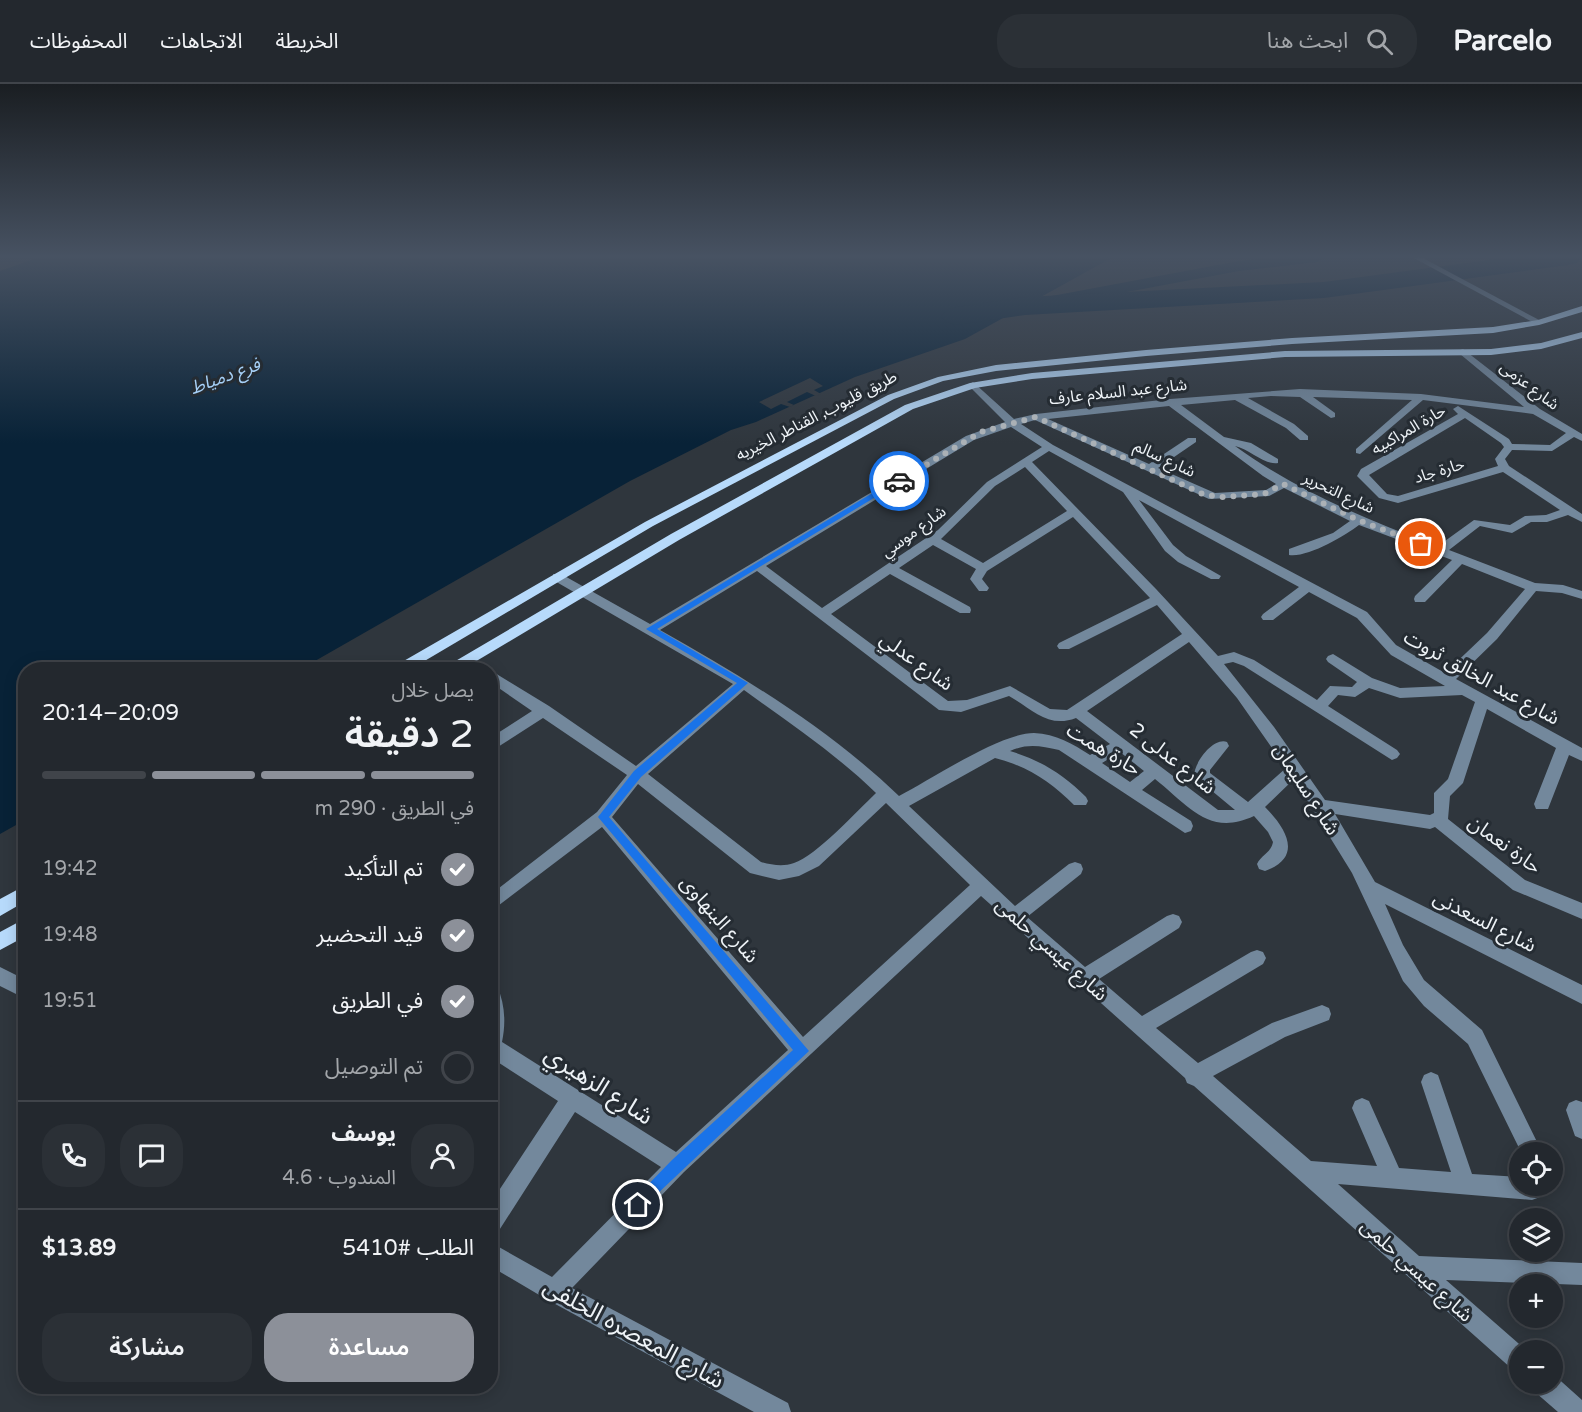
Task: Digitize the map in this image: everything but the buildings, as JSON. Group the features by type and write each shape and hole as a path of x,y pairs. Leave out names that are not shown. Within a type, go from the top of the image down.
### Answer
{"main road":[{"name":"طريق قليوب, القناطر الخيريه","path":"412,662 650,524 876,405 941,379 987,369 1047,362 1263,343 1467,333 1549,319"},
{"name":"طريق قليوب, القناطر الخيريه","path":"464,662 582,592 909,407 973,385 1032,376 1261,356 1464,352 1541,346 1582,336"},
{"path":"0,908 18,897"},
{"path":"0,942 18,931"}],"street":[{"path":"1533,319 1539,322"},
{"name":"شارع عزمى","path":"1464,352 1536,411 1578,436"},
{"name":"شارع عبد الخالق ثروت","path":"973,385 1011,422 1049,447 1362,615 1371,622 1385,645 1582,755"},
{"path":"1300,392 1331,415"},
{"name":"شارع عبد السلام عارف","path":"651,629 970,438 1011,422 1036,417 1235,395 1300,392 1421,397 1536,411"},
{"path":"1235,395 1290,426 1304,438"},
{"path":"1360,451 1421,397"},
{"path":"1444,399 1505,441 1509,447"},
{"name":"شارع التحرير","path":"1170,402 1283,484 1358,520 1533,587 1563,589 1582,595"},
{"name":"حارة المراكبيه","path":"1383,496 1363,473 1465,414"},
{"name":"شارع سالم","path":"1036,417 1213,497 1269,493 1283,484"},
{"path":"1509,447 1552,448 1578,436"},
{"path":"1220,439 1246,445 1274,461"},
{"path":"1149,469 1192,440"},
{"name":"شارع موسي","path":"822,615 933,540 962,515 991,483 1049,447"},
{"path":"1509,447 1500,459 1504,468 1582,519"},
{"name":"شارع سليمان","path":"1025,462 1214,662 1295,769 1368,887 1408,973 1432,1002 1461,1022 1475,1037 1527,1142"},
{"name":"حارة جاد","path":"1383,496 1398,500 1504,468"},
{"path":"1124,488 1169,548 1182,559 1215,576"},
{"path":"1440,551 1478,522 1512,529 1529,518 1547,519 1568,511"},
{"path":"983,588 976,579 982,568 1074,512"},
{"path":"1293,552 1337,536 1358,520"},
{"path":"933,540 982,568"},
{"path":"1420,599 1461,558"},
{"name":"شارع عدلي","path":"757,566 944,706 968,707 1000,692 1010,691 1050,717 1059,718 1077,711 1190,635"},
{"path":"890,568 965,610"},
{"name":"شارع عيسي حلمى","path":"557,578 743,683 820,737 893,798 1014,917 1194,1076 1307,1171 1509,1351"},
{"path":"1268,617 1308,586"},
{"path":"1446,680 1484,647 1511,617 1533,587"},
{"path":"1064,646 1157,600"},
{"path":"1214,662 1226,657 1241,659 1392,754"},
{"path":"1333,659 1367,682 1400,693 1465,690"},
{"name":"حارة همت","path":"498,680 637,774 756,868 771,873 801,869 893,798 1020,740 1036,739 1063,746 1185,826"},
{"path":"1318,708 1335,690 1355,692 1367,682"},
{"path":"498,898 603,817 637,774 743,683"},
{"path":"1319,805 1430,822 1438,820 1442,815 1442,793 1455,783 1483,700"},
{"path":"498,742 544,710"},
{"name":"شارع عدلى 2","path":"1077,711 1221,819 1240,817 1295,769"},
{"path":"1089,763 1121,745"},
{"path":"1542,804 1565,746"},
{"name":"شارع عدلى 2","path":"1222,747 1202,768 1202,776 1251,809"},
{"path":"993,752 1018,757 1042,768 1063,783 1080,801"},
{"path":"1131,790 1155,771"},
{"path":"1168,814 1189,797"},
{"path":"1251,809 1275,826 1281,838 1281,849 1276,859 1265,864"},
{"name":"شارع البنهاوى","path":"603,817 802,1051"},
{"name":"حارة نعمان","path":"1438,820 1519,885 1582,912"},
{"path":"1014,917 1075,869"},
{"path":"554,1291 677,1165 982,885"},
{"name":"شارع السعدنى","path":"1368,887 1582,995"},
{"path":"1084,978 1173,922"},
{"path":"1140,1027 1257,958"},
{"path":"0,976 18,986"},
{"path":"1194,1076 1279,1030 1322,1014"},
{"name":"شارع الزهيري","path":"498,1052 677,1165"},
{"path":"1431,1082 1465,1184"},
{"path":"498,1212 572,1098"},
{"path":"1362,1108 1393,1178"},
{"path":"1307,1171 1509,1187"},
{"name":"شارع المعصره الخلفى","path":"498,1258 554,1291 778,1412"},
{"path":"1413,1267 1582,1274"},
{"path":"1557,1394 1577,1412"}],"water":[{"name":"فرع دمياط","path":"0,319 1001,319 965,339 855,377 756,422 731,430 630,481 313,662 18,662 18,824 0,834"}],"pier":[{"path":"810,378 823,386 814,390 821,394 816,396 807,392 787,402 794,405 790,407 781,404 771,409 759,402"}],"way so far":[{"path":"899,481 981,432 1036,417 1205,495 1223,497 1264,494 1283,484 1358,520 1421,544"}],"route":[{"path":"638,1205 677,1165 802,1051 603,817 624,794 637,774 743,683 651,629 899,481"}]}
